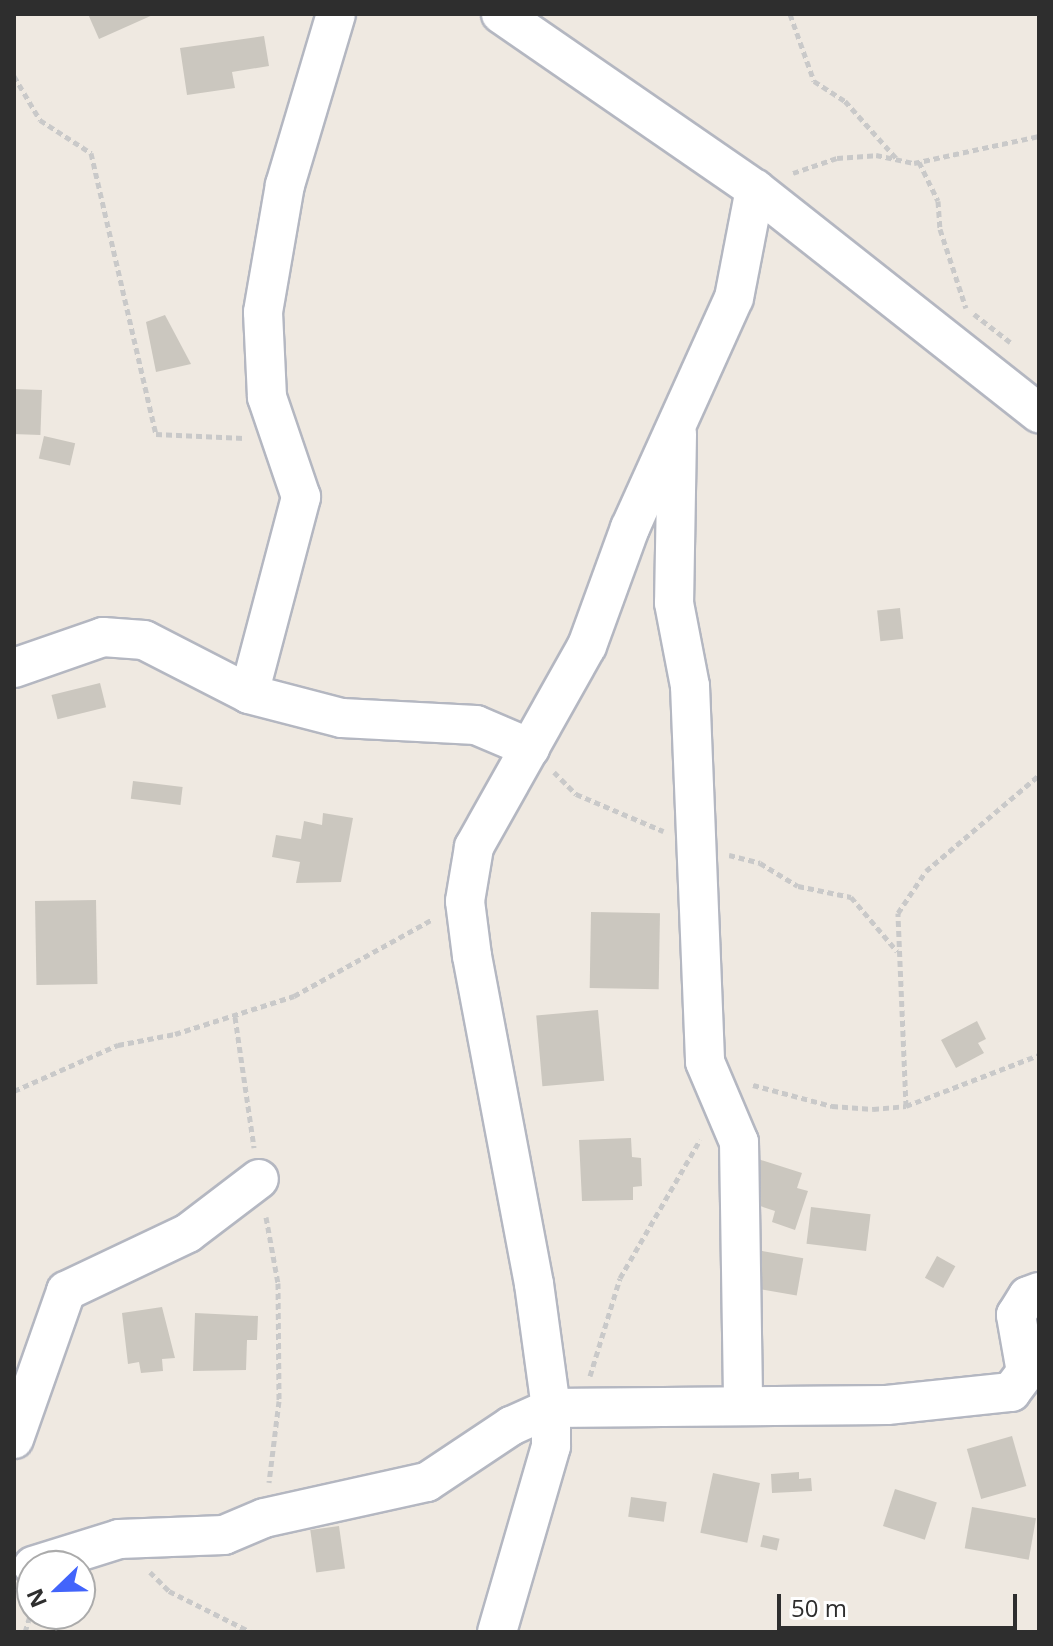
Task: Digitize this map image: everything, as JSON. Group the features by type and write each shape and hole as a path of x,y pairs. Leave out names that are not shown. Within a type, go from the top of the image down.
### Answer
{"street":[{"path":"249,694 301,497 267,397 263,312 285,185 336,14"},
{"path":"501,14 755,189 1039,413"},
{"path":"497,1632 551,1446 566,1408 465,901 474,847 587,646 630,528 734,298 755,189"},
{"path":"677,426 674,603 690,686 694,845 708,1079 739,1142 743,1405"},
{"path":"14,668 103,637 144,640 249,694 342,718 476,725 530,748"},
{"path":"14,1439 66,1291 188,1233 259,1179"},
{"path":"84,1550 119,1539 201,1539 264,1518 427,1482 511,1426 566,1408 887,1405 1011,1392 1030,1394 1016,1315 1028,1296 1039,1292"}],"path":[{"path":"790,14 814,81 853,109 898,160"},
{"path":"14,76 40,120 91,153 156,434 280,438"},
{"path":"755,189 837,158 919,162 1039,136"},
{"path":"919,162 938,201 940,229 965,308 1017,349"},
{"path":"530,748 576,794 694,845 760,863 798,886 851,897 897,951"},
{"path":"906,1106 897,951 898,913 907,891 1039,775"},
{"path":"14,1091 118,1045 235,1017 294,996 465,901"},
{"path":"235,1017 278,1283 279,1401 264,1518"},
{"path":"566,1408 620,1278 697,1152 708,1079 786,1090 852,1110 906,1106 1039,1055"},
{"path":"119,1539 169,1591 251,1632"}],"building":[{"path":"88,14 155,14 99,39"},
{"path":"264,36 269,66 232,72 235,88 187,95 180,48"},
{"path":"165,315 191,364 156,372 146,322"},
{"path":"14,389 42,390 40,435 14,434"},
{"path":"44,436 75,443 70,466 39,458"},
{"path":"900,608 903,639 880,641 877,610"},
{"path":"100,683 106,707 58,719 51,695"},
{"path":"133,781 183,787 180,805 131,799"},
{"path":"323,813 353,818 341,882 296,883 300,862 272,857 276,835 301,839 304,821 322,825"},
{"path":"96,900 97,984 36,985 35,901"},
{"path":"591,912 660,913 659,989 590,988"},
{"path":"598,1010 604,1081 542,1086 536,1015"},
{"path":"977,1021 986,1039 978,1043 984,1053 956,1068 941,1040"},
{"path":"631,1138 632,1157 641,1158 642,1186 633,1187 633,1200 582,1201 579,1140"},
{"path":"758,1159 802,1173 797,1188 808,1191 795,1230 772,1222 775,1211 745,1201"},
{"path":"811,1207 871,1214 866,1251 806,1244"},
{"path":"757,1250 803,1258 797,1296 750,1287"},
{"path":"937,1256 955,1266 943,1288 925,1278"},
{"path":"162,1307 175,1358 162,1359 163,1371 141,1373 139,1362 128,1364 122,1313"},
{"path":"195,1313 258,1316 257,1340 247,1340 246,1370 193,1371"},
{"path":"1012,1436 1026,1486 981,1499 967,1449"},
{"path":"799,1472 799,1479 811,1478 812,1491 772,1493 771,1474"},
{"path":"713,1473 760,1483 747,1543 700,1533"},
{"path":"895,1489 937,1503 925,1540 883,1526"},
{"path":"631,1497 667,1502 664,1522 628,1517"},
{"path":"972,1507 1036,1518 1029,1560 965,1548"},
{"path":"339,1526 345,1569 316,1573 310,1530"},
{"path":"763,1535 780,1539 777,1551 760,1547"}]}
